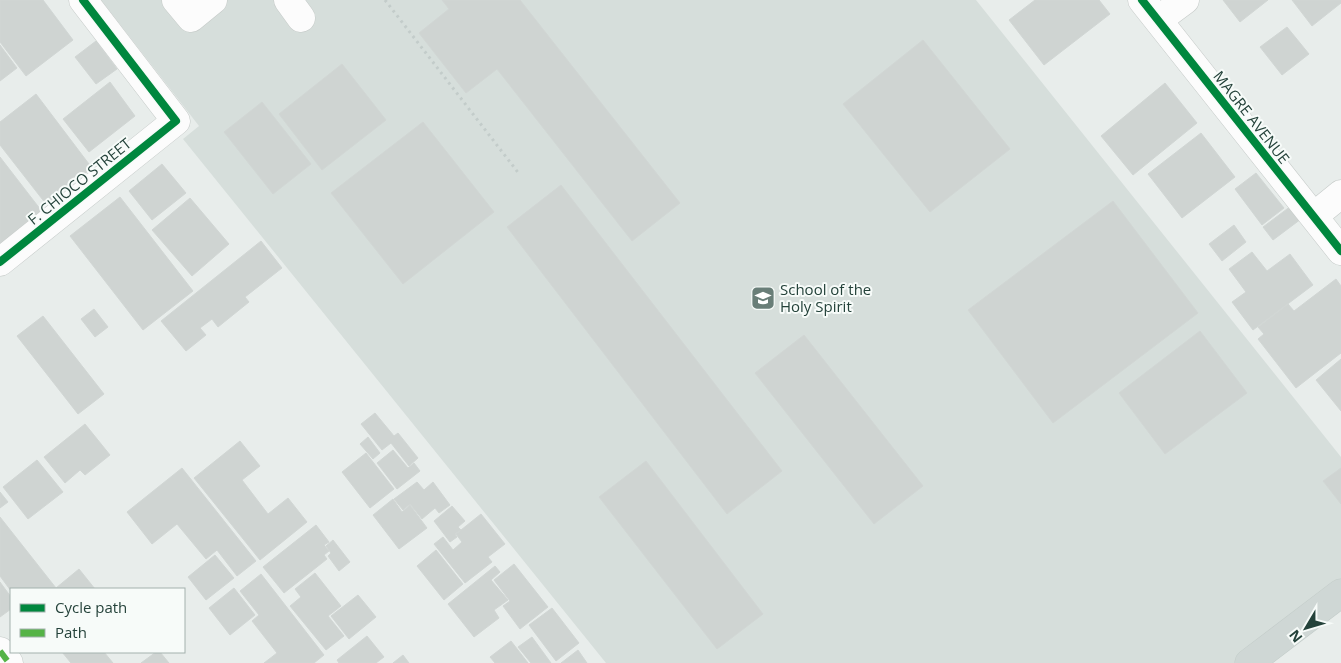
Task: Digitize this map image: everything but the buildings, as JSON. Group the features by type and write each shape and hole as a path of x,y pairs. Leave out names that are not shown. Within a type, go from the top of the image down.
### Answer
{"main road":[{"path":"1250,663 1341,593"}],"street":[{"name":"F. CHIOCO STREET","path":"0,262 176,121 83,0"},
{"path":"176,0 191,18 213,0"},
{"path":"1150,10 1185,0"},
{"name":"MAGRE AVENUE","path":"1150,10 1341,251"},
{"path":"1314,216 1341,194"},
{"path":"0,651 9,663"}],"path":[{"path":"385,0 520,175"}],"shaded area":[{"name":"School of the Holy Spirit","path":"101,0 976,0 1341,457 1341,582 1236,663 606,663 183,139 199,126"}],"marked path":[{"path":"0,651 9,663"}],"cycle path":[{"path":"0,262 176,121 83,0"},
{"path":"1142,0 1341,251"}],"place":[{"name":"School of the Holy Spirit","path":"763,298"}]}
